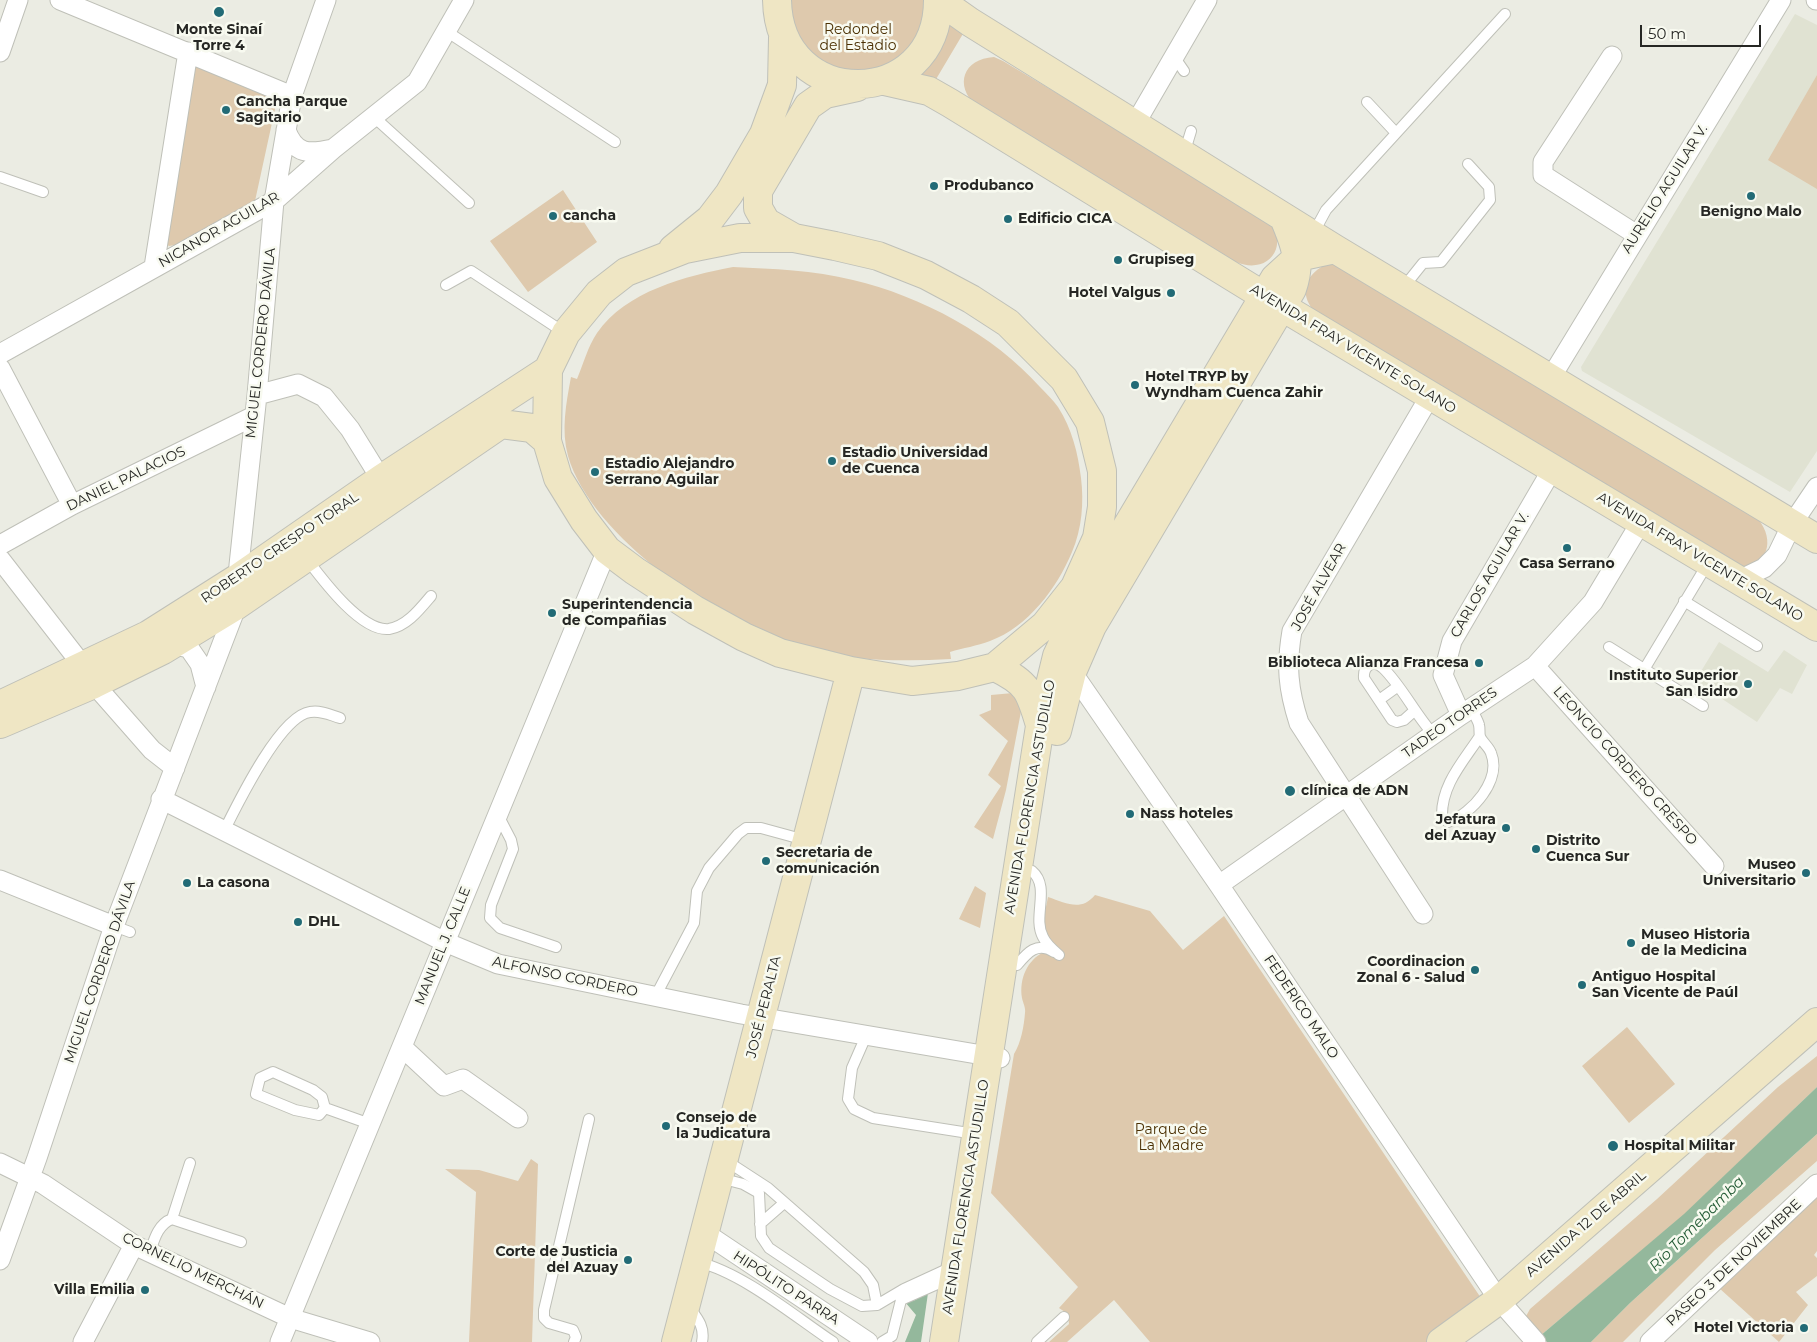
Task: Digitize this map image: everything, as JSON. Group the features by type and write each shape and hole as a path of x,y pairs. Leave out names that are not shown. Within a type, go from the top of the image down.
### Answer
{"main road":[{"path":"794,238 766,222 758,208 758,191 808,106 825,94 874,83 905,71 921,55 932,36 938,15 938,0"},
{"path":"945,0 954,10 970,22 1134,124 1188,143 1284,218 1315,247 1403,289 1817,539"},
{"path":"775,14 797,59 816,74 839,84 874,83"},
{"path":"664,255 740,238 794,238 878,256 926,275 971,299 1008,324 1064,379 1090,422 1102,471 1102,507 1092,590 1075,587 1045,625 995,666 958,676 912,681 851,671 780,653 744,637 695,610 635,571 607,550 584,520 558,478 547,441 548,370 566,333 599,293 626,272 664,255 692,235 710,218 729,194 764,134 782,84 775,14"},
{"name":"AVENIDA FRAY VICENTE SOLANO","path":"874,83 929,91 950,103 1430,396 1817,627"},
{"name":"AVENIDA FLORENCIA ASTUDILLO","path":"958,1342 994,1057 1040,726 1057,656 1092,590 1274,301 1275,278 1315,247"},
{"name":"ROBERTO CRESPO TORAL","path":"0,724 89,675 238,578 381,479 548,370"},
{"name":"ROBERTO CRESPO TORAL","path":"0,705 163,650 237,605 501,424 532,428 547,441"},
{"name":"AVENIDA FLORENCIA ASTUDILLO","path":"944,1342 975,1134 1017,965 1051,758 1072,672 1092,626 1092,590"},
{"path":"995,666 1016,677 1031,695 1040,726"},
{"name":"JOSÉ PERALTA","path":"676,1342 851,671"},
{"name":"AVENIDA 12 DE ABRIL","path":"1441,1342 1499,1300 1817,1022"}],"street":[{"path":"0,52 18,0"},
{"path":"60,0 292,96"},
{"name":"MIGUEL CORDERO DÁVILA","path":"0,1260 122,929 161,799 175,768 237,605 274,201 292,96 326,0"},
{"name":"NICANOR AGUILAR","path":"0,354 274,201 333,149 417,82 464,0"},
{"path":"1134,124 1180,64 1207,0"},
{"name":"AURELIO AGUILAR V.","path":"1550,378 1781,0"},
{"path":"154,267 188,52"},
{"path":"1612,56 1543,162 1543,175 1636,235"},
{"path":"286,130 290,142 296,148 317,152 333,149"},
{"path":"0,368 72,505"},
{"path":"257,395 298,384 324,397 350,429 381,479"},
{"name":"JOSÉ ALVEAR","path":"1423,914 1300,722 1290,695 1287,659 1292,630 1430,396"},
{"name":"DANIEL PALACIOS","path":"0,545 72,505 254,416"},
{"name":"CARLOS AGUILAR V.","path":"1466,711 1443,675 1452,641 1553,468"},
{"path":"1739,580 1764,568 1777,555 1792,524 1817,486"},
{"name":"TADEO TORRES","path":"1219,885 1466,711 1535,666 1593,602 1641,522"},
{"name":"MANUEL J. CALLE","path":"280,1342 607,550"},
{"path":"0,558 89,675 152,750 175,768"},
{"path":"163,650 179,646 189,648 200,664 206,687"},
{"name":"LEONCIO CORDERO CRESPO","path":"1535,666 1714,866"},
{"name":"FEDERICO MALO","path":"1072,672 1219,885 1499,1300 1534,1340"},
{"name":"ALFONSO CORDERO","path":"161,799 445,942 498,964 761,1018 994,1057"},
{"path":"0,880 122,929"},
{"path":"402,1047 444,1086 464,1079 518,1118"},
{"name":"CORNELIO MERCHÁN","path":"0,1163 30,1178 142,1249 290,1318 370,1342"},
{"name":"PASEO 3 DE NOVIEMBRE","path":"1650,1342 1817,1184"},
{"name":"HIPÓLITO PARRA","path":"705,1233 868,1342"},
{"path":"83,1342 142,1249"}],"lane":[{"path":"1315,247 1326,210 1505,14"},
{"path":"446,31 615,142"},
{"path":"1368,102 1396,133"},
{"path":"374,117 469,203"},
{"path":"1403,289 1423,263 1441,262 1490,200 1489,187 1468,164"},
{"path":"0,177 43,192"},
{"path":"446,285 471,271 566,333"},
{"path":"305,558 363,621 375,628 390,629 410,620 431,596"},
{"path":"1644,668 1709,562"},
{"path":"1684,601 1758,646"},
{"path":"1608,647 1703,706"},
{"path":"1414,711 1404,720 1397,722 1392,720 1364,678 1367,666 1373,663 1378,664 1433,734"},
{"path":"1379,700 1397,687"},
{"path":"1466,711 1479,725 1480,736 1491,753 1490,782 1478,800 1467,811 1457,819 1448,822 1442,817 1441,803 1446,787 1480,736"},
{"path":"224,830 273,744 294,720 309,712 321,712 340,718"},
{"path":"498,815 511,840 513,849 491,905 490,918 500,928 556,947"},
{"path":"655,997 694,923 697,891 705,876 738,834 746,828 761,828 807,841"},
{"path":"1017,965 1025,955 1036,948 1047,948 1059,955 1041,933 1038,922 1040,890 1038,880 1032,871"},
{"path":"866,1036 852,1068 848,1098 854,1110 873,1118 975,1134"},
{"path":"273,1072 313,1090 322,1097 325,1108 319,1115 309,1114 256,1094 256,1088 260,1078 266,1073 273,1072"},
{"path":"325,1108 370,1124"},
{"path":"574,1342 576,1337 574,1330 549,1323 544,1318 544,1310 589,1119"},
{"path":"172,1219 190,1163"},
{"path":"722,1168 747,1172 864,1272 873,1285 877,1305"},
{"path":"722,1168 743,1184 759,1193 761,1236 769,1248 862,1306 877,1305 911,1285 954,1272"},
{"path":"760,1224 784,1203"},
{"path":"142,1249 165,1221 172,1219 241,1242"},
{"name":"HIPÓLITO PARRA","path":"698,1262 712,1266 741,1281 833,1342"},
{"path":"882,1342 892,1336 902,1300 954,1272"},
{"path":"687,1304 702,1324 704,1334 702,1342"},
{"path":"1037,1342 1064,1317"}],"shaded area":[{"name":"Benigno Malo","path":"1795,14 1817,25 1817,451 1790,492 1582,371 1581,367"},
{"name":"Instituto Superior San Isidro","path":"1719,642 1768,672 1784,650 1807,665 1792,694 1780,688 1757,722 1695,681"}],"green space":[{"name":"Redondel del Estadio","path":"787,0 928,0 913,49 874,74 827,69 794,37"},
{"path":"938,15 970,22 929,91 905,71"},
{"path":"994,57 1266,218 1274,228 1277,238 1277,247 1273,255 1267,261 1258,265 1236,262 976,106 965,90 965,74 975,63"},
{"path":"197,65 280,86 255,201 175,245 169,246 163,242 190,70"},
{"path":"1817,75 1817,189 1768,160"},
{"name":"cancha","path":"563,190 597,242 528,292 490,241"},
{"path":"1325,265 1335,265 1758,519 1767,537 1765,553 1754,564 1735,566 1317,314 1308,301 1306,287 1312,275"},
{"path":"733,267 793,270 853,280 879,287 930,307 955,320 1001,351 1022,368 1056,404 1071,433 1078,459 1082,496 1080,525 1072,552 1058,579 1040,605 1017,626 1004,635 990,641 950,652 951,659 873,659 835,655 797,646 731,618 696,597 662,573 630,546 603,517 581,487 568,456 565,427 571,377 577,379 597,333 609,318 624,306 640,296 677,281"},
{"path":"1013,693 1023,701 1006,790 993,839 974,827 1001,786 988,775 1008,741 979,715 991,710 991,695"},
{"path":"975,886 986,893 980,928 959,919"},
{"name":"Parque de La Madre","path":"1095,895 1150,911 1183,950 1224,916 1483,1301 1437,1342 1150,1342 1114,1300 1067,1342 1049,1342 1069,1324 1068,1314 1059,1308 1078,1287 991,1193 1014,1054 1024,1023 1025,1009 1021,991 1023,977 1029,965 1038,955 1044,952 1052,956 1058,950 1047,937 1043,926 1048,897 1079,905 1090,900"},
{"path":"1627,1027 1675,1084 1629,1123 1582,1066"},
{"path":"1817,1056 1817,1087 1684,1215 1540,1336 1525,1318 1530,1309 1657,1199 1778,1087"},
{"path":"1817,1134 1817,1161 1715,1250 1623,1342 1591,1342 1630,1303"},
{"path":"531,1159 538,1164 532,1342 469,1342 476,1192 445,1169 479,1170 518,1181"},
{"path":"1817,1195 1817,1251 1814,1255 1817,1258 1817,1276 1796,1292 1808,1305 1779,1342 1719,1288 1757,1255"}],"water":[{"name":"Río Tomebamba","path":"1817,1087 1817,1134 1630,1303 1591,1342 1547,1342 1540,1336 1684,1214"},
{"path":"928,1293 921,1342 905,1342 916,1315 905,1302 910,1296 913,1301"}],"place":[{"name":"Monte Sinaí Torre 4","path":"219,12"},
{"name":"Cancha Parque Sagitario","path":"226,110"},
{"name":"Produbanco","path":"934,186"},
{"name":"Benigno Malo","path":"1751,196"},
{"name":"cancha","path":"553,216"},
{"name":"Edificio CICA","path":"1008,219"},
{"name":"Grupiseg","path":"1118,260"},
{"name":"Hotel Valgus","path":"1171,293"},
{"name":"Hotel TRYP by Wyndham Cuenca Zahir","path":"1135,385"},
{"name":"Estadio Universidad de Cuenca","path":"832,461"},
{"name":"Estadio Alejandro Serrano Aguilar","path":"595,472"},
{"name":"Casa Serrano","path":"1567,548"},
{"name":"Superintendencia de Compañias","path":"552,613"},
{"name":"Biblioteca Alianza Francesa","path":"1479,663"},
{"name":"Instituto Superior San Isidro","path":"1748,684"},
{"name":"clínica de ADN","path":"1290,791"},
{"name":"Nass hoteles","path":"1130,814"},
{"name":"Jefatura del Azuay","path":"1506,828"},
{"name":"Distrito Cuenca Sur","path":"1536,849"},
{"name":"Secretaria de comunicación","path":"766,861"},
{"name":"Museo Universitario","path":"1806,873"},
{"name":"La casona","path":"187,883"},
{"name":"DHL","path":"298,922"},
{"name":"Museo Historia de la Medicina","path":"1631,943"},
{"name":"Coordinacion Zonal 6 - Salud","path":"1475,970"},
{"name":"Antiguo Hospital San Vicente de Paúl","path":"1582,985"},
{"name":"Consejo de la Judicatura","path":"666,1126"},
{"name":"Hospital Militar","path":"1613,1146"},
{"name":"Corte de Justicia del Azuay","path":"628,1260"},
{"name":"Villa Emilia","path":"145,1290"},
{"name":"Hotel Victoria","path":"1804,1328"}]}
